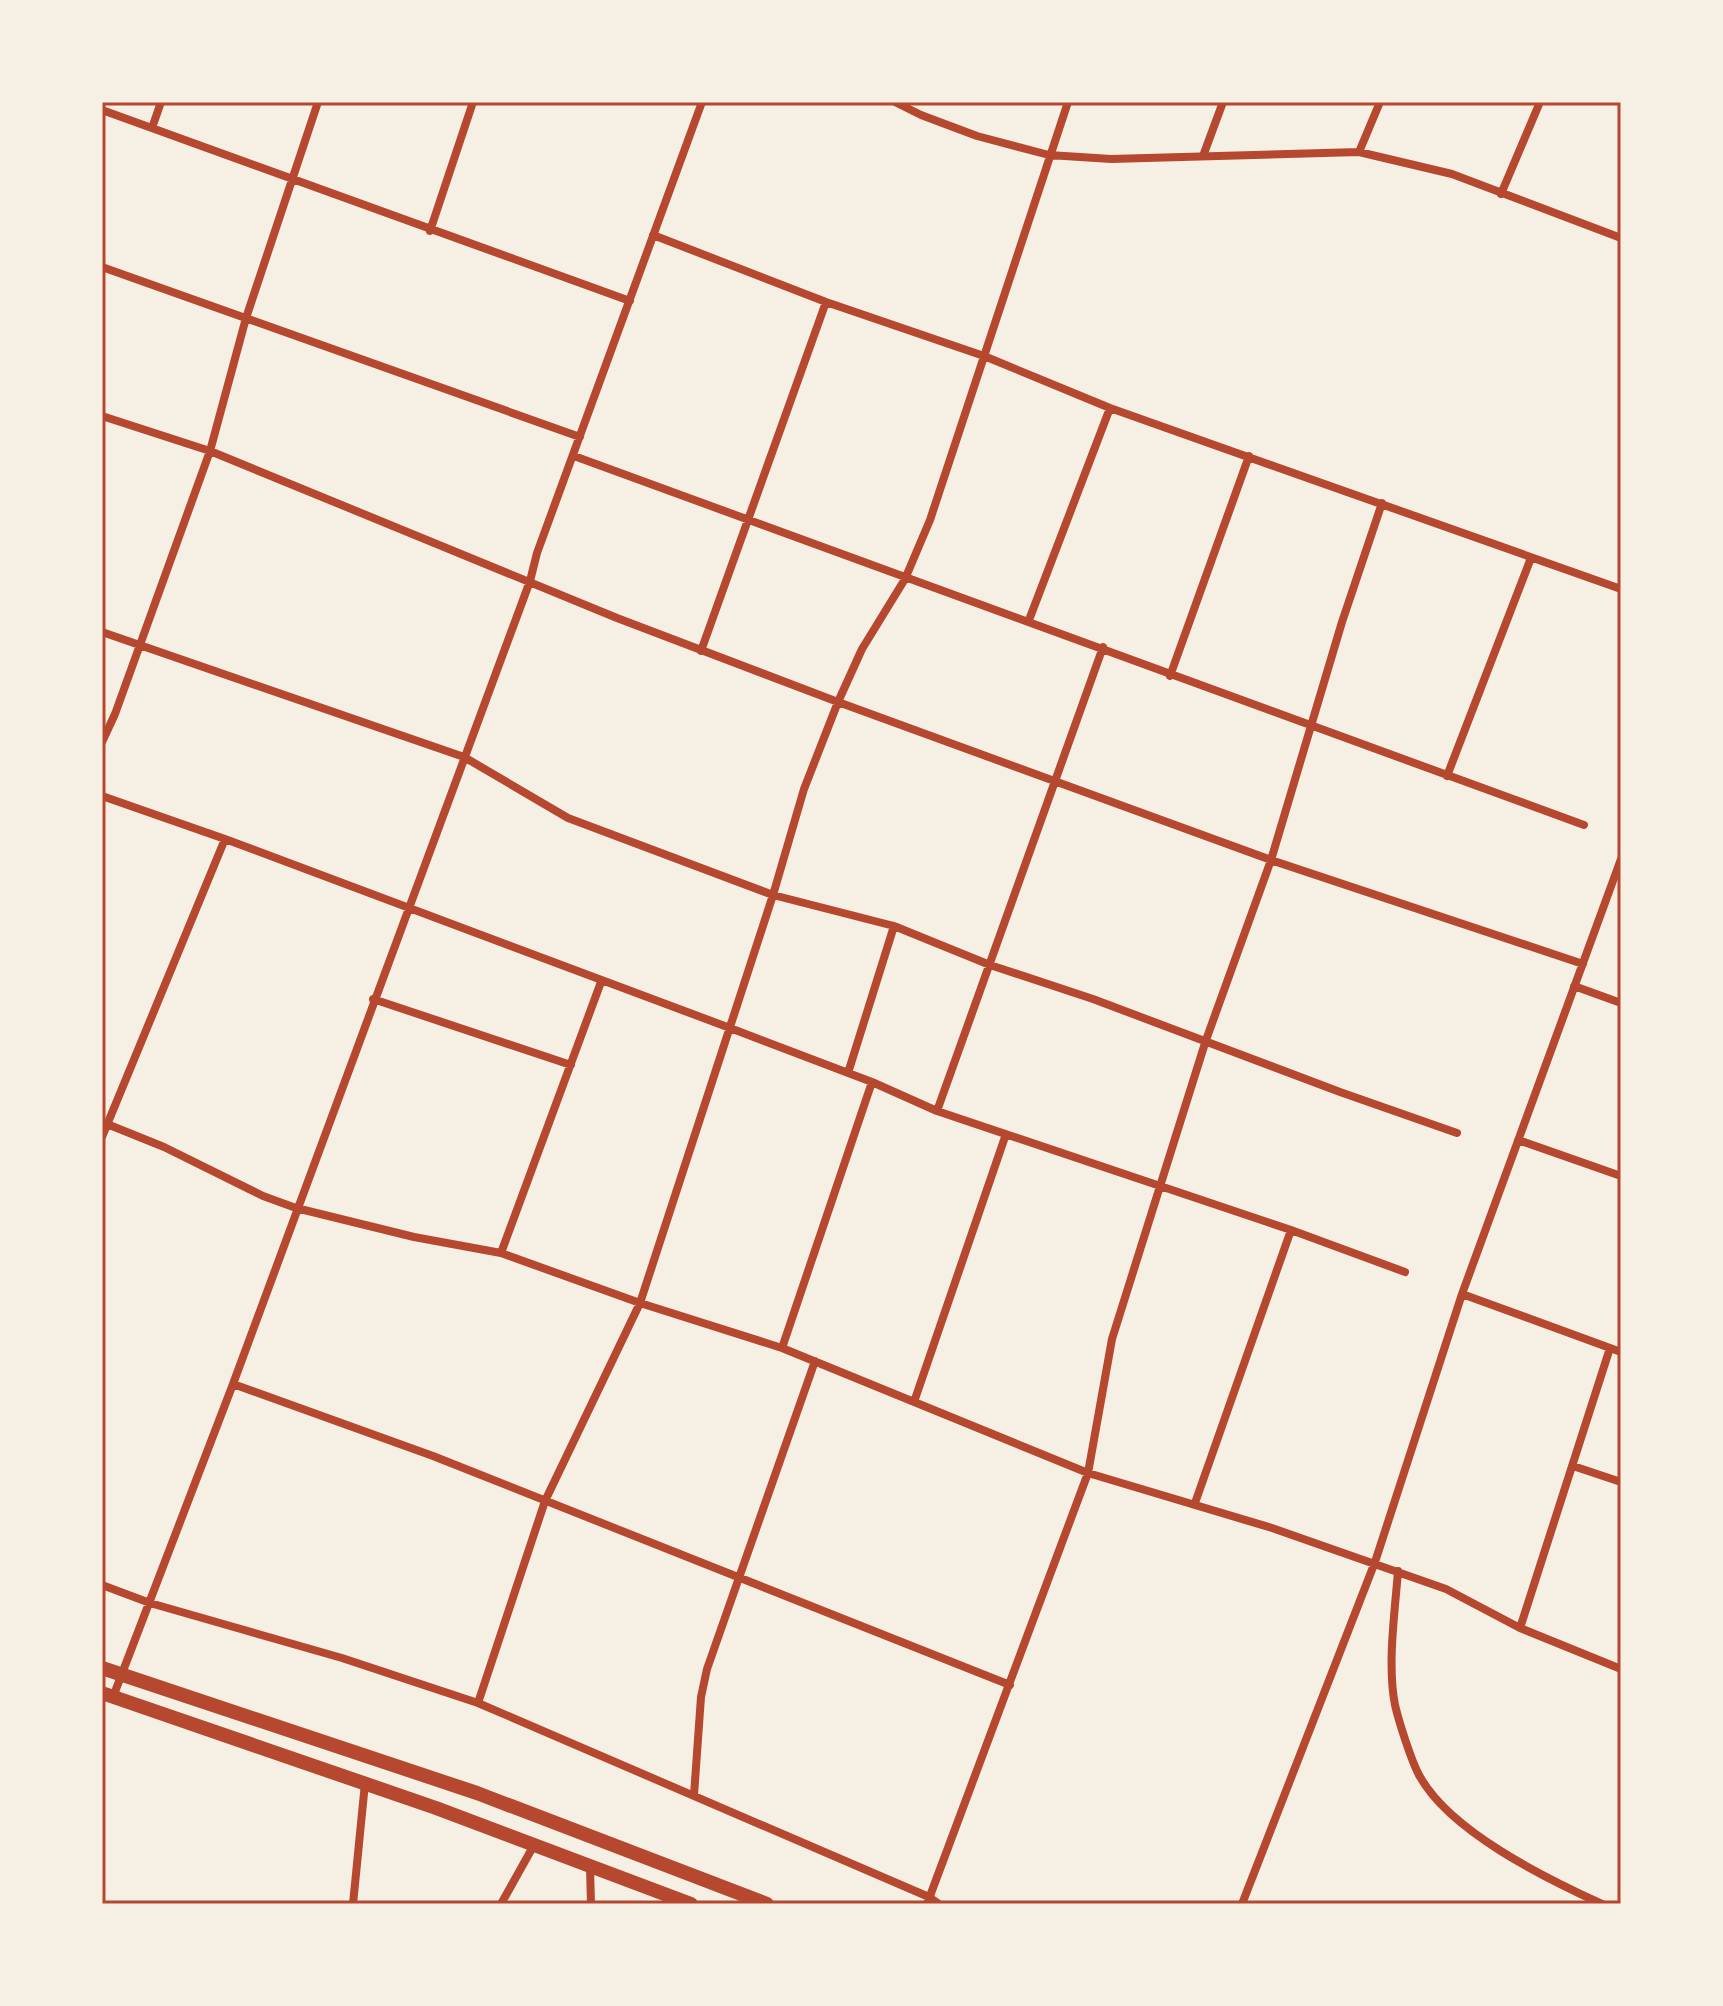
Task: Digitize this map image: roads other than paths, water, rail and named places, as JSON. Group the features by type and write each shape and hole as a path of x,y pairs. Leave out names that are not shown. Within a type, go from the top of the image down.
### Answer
{"main road":[{"path":"102,1668 511,1806 767,1904"},
{"path":"107,1695 365,1783 691,1904"},
{"path":"501,1832 511,1806"}],"street":[{"path":"152,128 161,102"},
{"path":"102,742 210,451 246,318 318,102"},
{"path":"430,231 473,102"},
{"path":"107,1695 121,1675 233,1384 530,581 537,553 702,102"},
{"path":"895,102 977,136 1049,155 1111,159 1359,152 1452,174 1621,238"},
{"path":"478,1703 545,1501 640,1303 773,895 804,789 862,649 905,579 930,520 1068,102"},
{"path":"1203,156 1223,102"},
{"path":"1359,152 1380,102"},
{"path":"1501,194 1540,102"},
{"path":"102,110 630,301"},
{"path":"653,235 826,302 984,356 1110,408 1621,589"},
{"path":"102,267 580,437"},
{"path":"701,651 826,302"},
{"path":"1029,620 1110,408"},
{"path":"102,416 210,451 701,651 838,702 1271,860 1583,964"},
{"path":"574,456 1584,825"},
{"path":"1170,676 1249,456"},
{"path":"928,1901 1088,1473 1112,1339 1206,1040 1271,860 1310,726 1382,503"},
{"path":"1447,776 1531,558"},
{"path":"102,632 464,757 568,818 773,895 894,926 990,965 1093,999 1457,1133"},
{"path":"937,1111 1103,647"},
{"path":"102,796 730,1028 872,1082 937,1111 1291,1230 1405,1272"},
{"path":"102,1137 105,1123 225,839"},
{"path":"1242,1904 1375,1562 1462,1294 1621,859"},
{"path":"848,1073 894,926"},
{"path":"501,1253 601,982"},
{"path":"1574,986 1621,1003"},
{"path":"373,999 571,1065"},
{"path":"782,1348 872,1082"},
{"path":"105,1123 164,1147 263,1196 296,1208 414,1237 501,1253 640,1303 782,1348 1088,1473 1195,1503 1375,1562 1446,1589 1520,1628 1621,1669"},
{"path":"914,1402 1006,1134"},
{"path":"1518,1140 1621,1176"},
{"path":"1195,1503 1291,1230"},
{"path":"1462,1294 1621,1352"},
{"path":"1520,1628 1610,1348"},
{"path":"694,1795 704,1683 738,1577 815,1361"},
{"path":"233,1384 433,1456 1010,1685"},
{"path":"1573,1466 1621,1482"},
{"path":"1398,1571 1392,1639 1395,1704 1419,1775 1451,1815 1497,1848 1561,1886 1602,1904"},
{"path":"102,1585 150,1603 342,1658 478,1703 939,1904"},
{"path":"353,1904 365,1783"},
{"path":"501,1904 534,1845"},
{"path":"590,1867 591,1904"}]}
